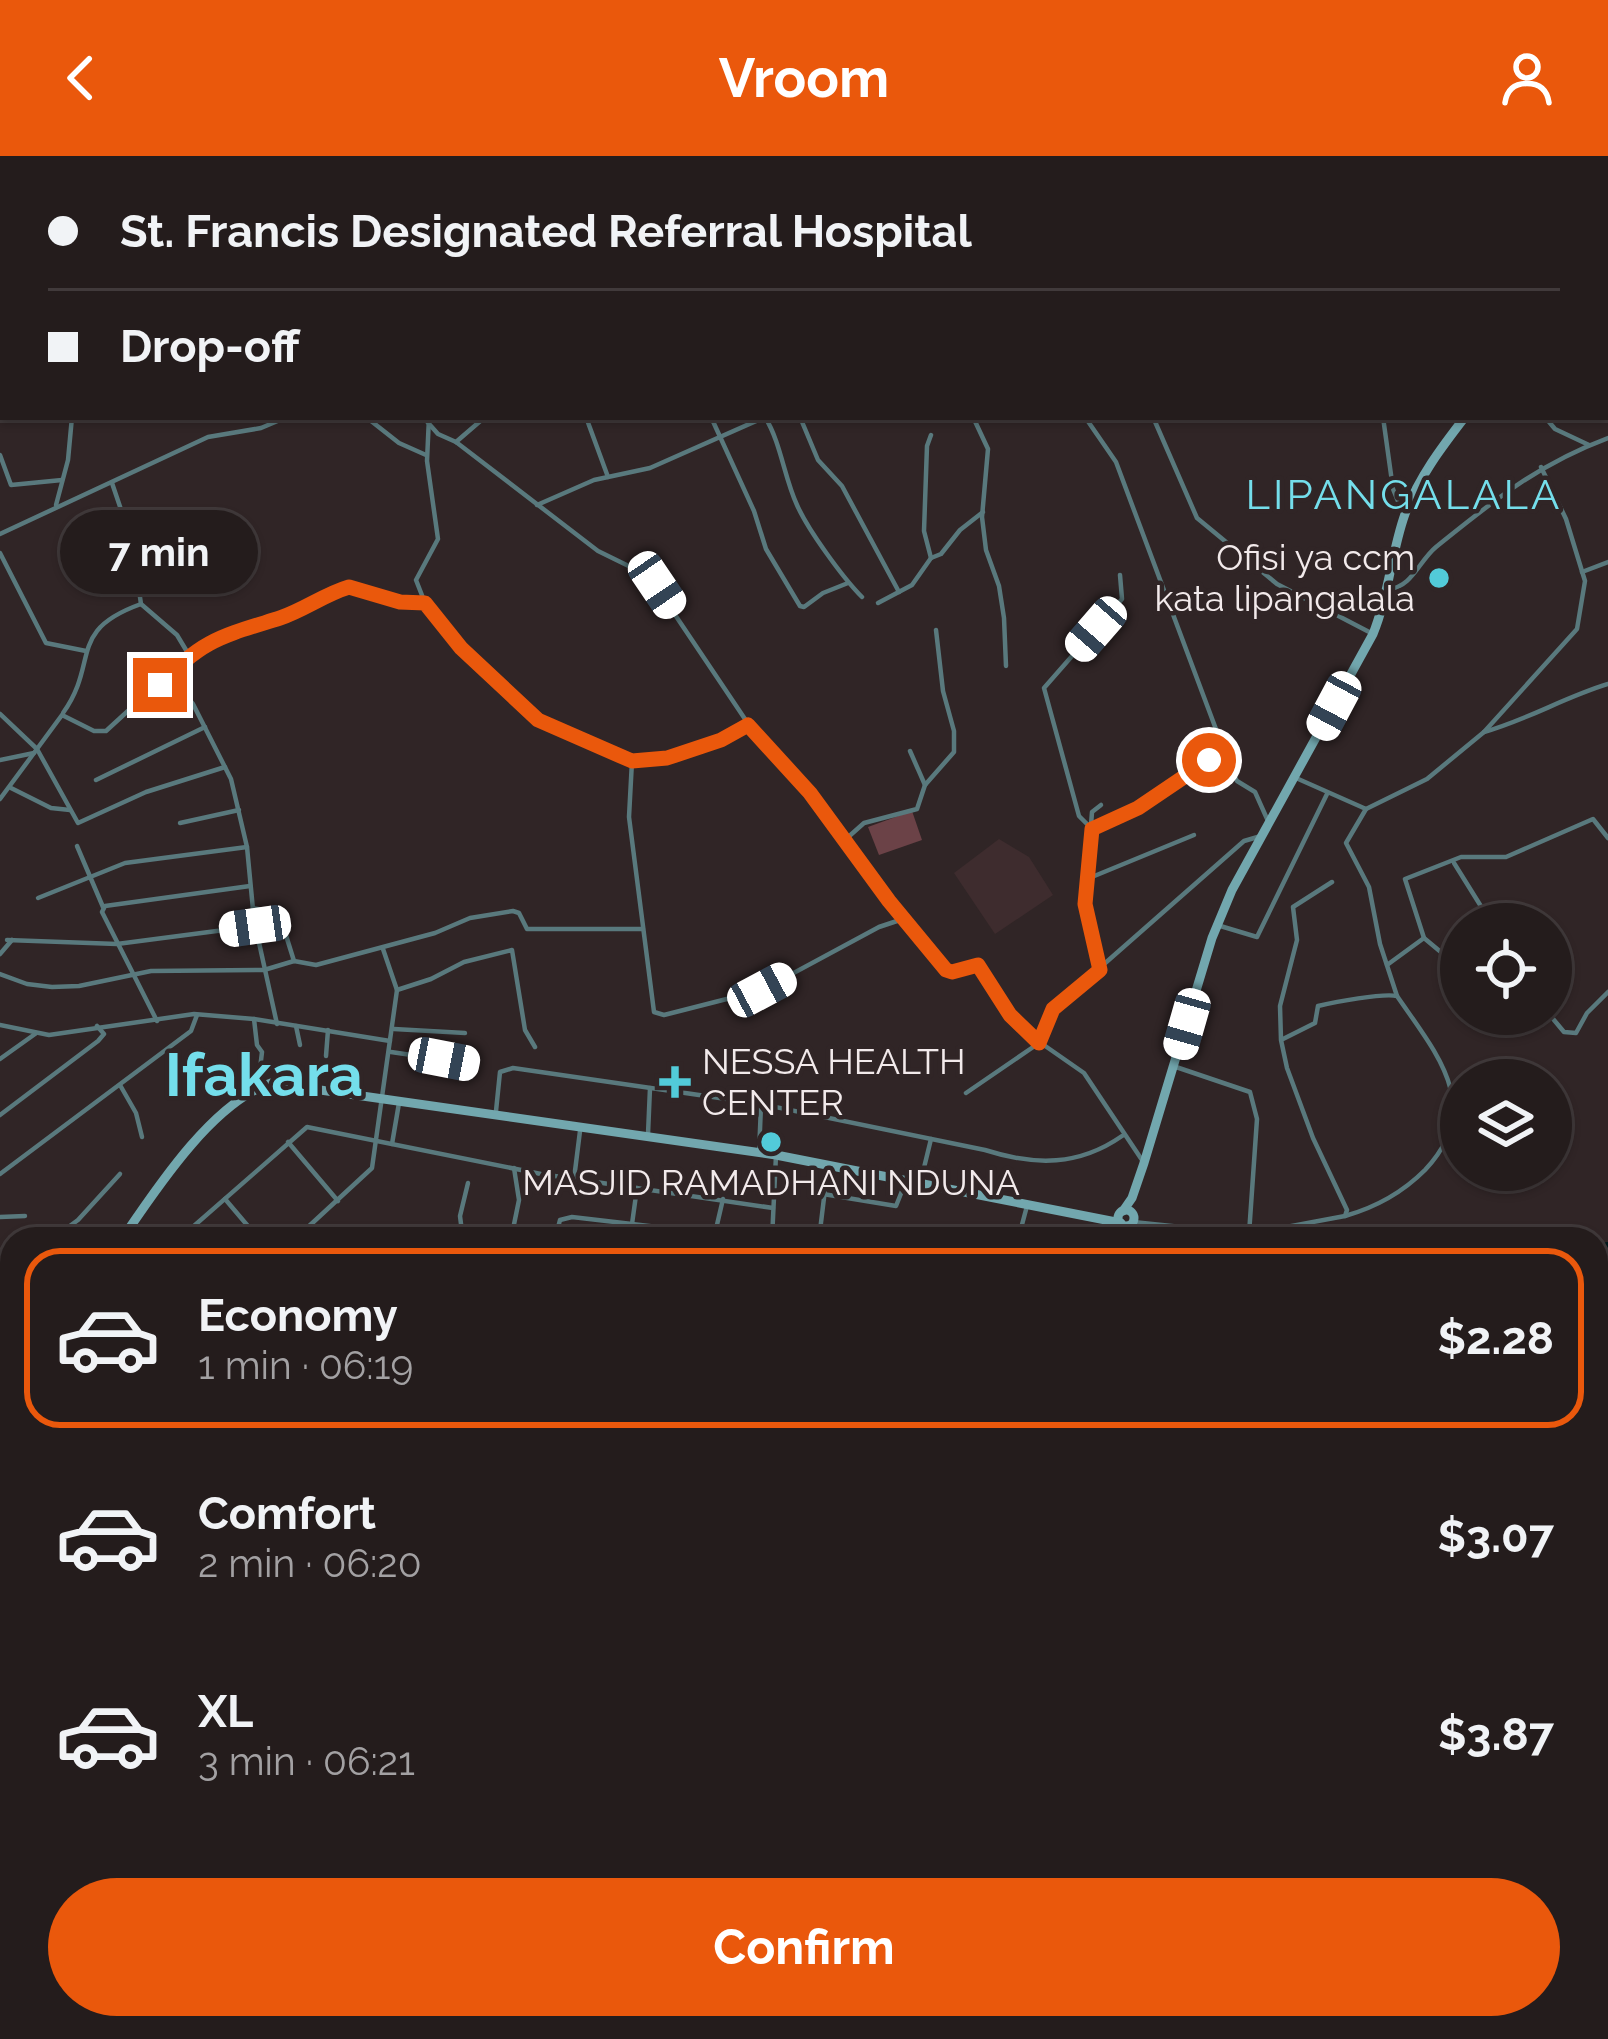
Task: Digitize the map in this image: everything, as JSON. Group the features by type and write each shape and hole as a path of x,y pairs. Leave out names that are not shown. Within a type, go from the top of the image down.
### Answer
{"main road":[{"path":"131,1227 188,1147 251,1091 271,1083 776,1155 1107,1219 1127,1218 1217,926 1261,836 1373,634 1389,589 1404,517 1421,477 1463,420"}],"street":[{"path":"56,508 72,420"},
{"path":"0,534 208,437 280,420"},
{"path":"370,420 399,443 426,455"},
{"path":"426,420 438,539 416,580 425,603 461,648 538,720 632,761 685,752 748,725"},
{"path":"427,420 598,550 649,576 748,725 846,839 949,972 972,964 982,969 1010,1015 1039,1043 1084,1073 1144,1163"},
{"path":"456,442 482,420"},
{"path":"587,420 608,477"},
{"path":"712,420 766,549 800,606 848,583"},
{"path":"537,505 608,477 650,468 758,420"},
{"path":"766,420 798,508 862,597"},
{"path":"801,420 818,460 842,486 899,592"},
{"path":"974,420 988,449 983,512 986,550 999,586 1006,666"},
{"path":"1087,420 1116,462 1232,772 1255,792 1269,823"},
{"path":"1154,420 1196,518 1277,584 1373,634"},
{"path":"1382,420 1393,489 1404,517"},
{"path":"1548,420 1555,429 1588,445"},
{"path":"878,603 920,578 931,557 924,531 931,435"},
{"path":"1389,589 1404,584 1428,554 1509,487 1541,467 1608,438"},
{"path":"0,455 11,485 64,480"},
{"path":"1286,1227 1372,1208 1411,1185 1439,1156 1450,1135 1454,1105 1446,1072 1397,996 1369,887 1346,843 1366,809 1426,779 1484,732 1577,629 1582,572 1566,519 1541,467"},
{"path":"112,483 132,542 141,604 177,635 189,656"},
{"path":"931,557 941,554 983,512"},
{"path":"0,553 46,643 86,651"},
{"path":"1582,572 1608,562"},
{"path":"1092,829 1079,816 1044,688 1122,599 1120,575"},
{"path":"62,715 94,731 106,731 189,656 243,627 279,618 349,587 400,602 425,603"},
{"path":"0,799 79,689 90,636 118,612 141,604"},
{"path":"846,839 864,823 916,809 926,785 954,752 937,630"},
{"path":"170,675 183,688 226,766 248,847 255,926 277,1024"},
{"path":"1484,732 1608,685"},
{"path":"0,714 36,751 76,822 146,792 226,766"},
{"path":"96,780 205,727"},
{"path":"0,760 36,751"},
{"path":"910,752 926,785"},
{"path":"1092,829 1138,808 1209,760"},
{"path":"632,761 629,817 654,1012 664,1015 762,990 879,927 906,918"},
{"path":"1296,778 1366,809"},
{"path":"11,788 51,808 70,810"},
{"path":"1217,926 1257,938 1327,794"},
{"path":"1100,970 1085,904 1092,812 1101,805"},
{"path":"180,823 239,810"},
{"path":"1440,951 1424,938 1405,878 1479,854 1506,857 1593,819 1608,838"},
{"path":"1087,879 1194,835"},
{"path":"966,1093 1039,1043 1053,1009 1244,841 1261,836"},
{"path":"77,846 105,906 102,912 157,1021"},
{"path":"38,898 107,868 148,858 248,847"},
{"path":"1454,861 1479,903"},
{"path":"1332,882 1293,907 1297,940 1280,1006 1280,1040 1287,1068 1347,1210 1345,1216"},
{"path":"105,906 251,886"},
{"path":"253,908 279,913 294,961"},
{"path":"0,974 52,987 151,971 264,970 294,961 316,965 383,949 470,918 513,910 526,929 643,929"},
{"path":"0,954 9,940 117,944 255,926"},
{"path":"1387,965 1424,938"},
{"path":"309,1227 371,1171 397,990 383,949"},
{"path":"397,990 464,962 512,950 525,1030 535,1047"},
{"path":"1572,1033 1608,992"},
{"path":"1280,1040 1315,1023 1318,1006 1382,993 1397,996"},
{"path":"0,1174 191,1030 197,1015"},
{"path":"0,1025 50,1035 197,1015 254,1019 391,1041"},
{"path":"254,1019 256,1045 262,1052 260,1069"},
{"path":"0,1115 98,1041 104,1034 97,1026"},
{"path":"296,1026 300,1046"},
{"path":"394,1029 465,1033"},
{"path":"326,1057 328,1030"},
{"path":"0,1059 35,1034"},
{"path":"391,1052 473,1064"},
{"path":"1174,1066 1250,1092 1257,1119 1249,1227"},
{"path":"495,1117 500,1072 505,1068 761,1104 1012,1159 1058,1160 1100,1151 1123,1136"},
{"path":"120,1084 136,1113 142,1137"},
{"path":"648,1140 650,1088"},
{"path":"392,1144 398,1103"},
{"path":"760,1154 761,1104"},
{"path":"193,1227 307,1126 574,1179 773,1208"},
{"path":"574,1179 580,1130"},
{"path":"921,1183 931,1139"},
{"path":"288,1142 338,1201"},
{"path":"772,1227 776,1155"},
{"path":"820,1227 828,1165"},
{"path":"513,1227 519,1200 514,1168"},
{"path":"67,1227 120,1174"},
{"path":"823,1194 896,1206 906,1181"},
{"path":"461,1227 468,1183"},
{"path":"632,1225 637,1188"},
{"path":"716,1227 723,1198"},
{"path":"225,1199 249,1227"},
{"path":"1021,1227 1028,1204"},
{"path":"0,1216 25,1216"},
{"path":"558,1227 560,1220 572,1217 652,1227"},
{"path":"1127,1218 1196,1227"},
{"path":"1127,1218 1131,1227"}],"shaded area":[{"path":"912,811 922,840 879,855 868,827"},
{"path":"999,839 1029,857 1053,895 995,934 954,873"}],"place":[{"name":"Ofisi ya ccm kata lipangalala","path":"1439,578"},
{"name":"NESSA HEALTH CENTER","path":"675,1082"},
{"name":"MASJID RAMADHANI NDUNA","path":"771,1142"}],"district":[{"name":"LIPANGALALA","path":"1404,494"},
{"name":"Ifakara","path":"264,1075"}],"route":[{"path":"160,685 174,667 199,649 349,587 400,602 425,603 461,648 538,720 632,761 667,758 721,740 748,725 810,793 946,970 978,965 1010,1015 1039,1043 1053,1009 1100,970 1085,904 1092,829 1138,808 1209,760"}]}
